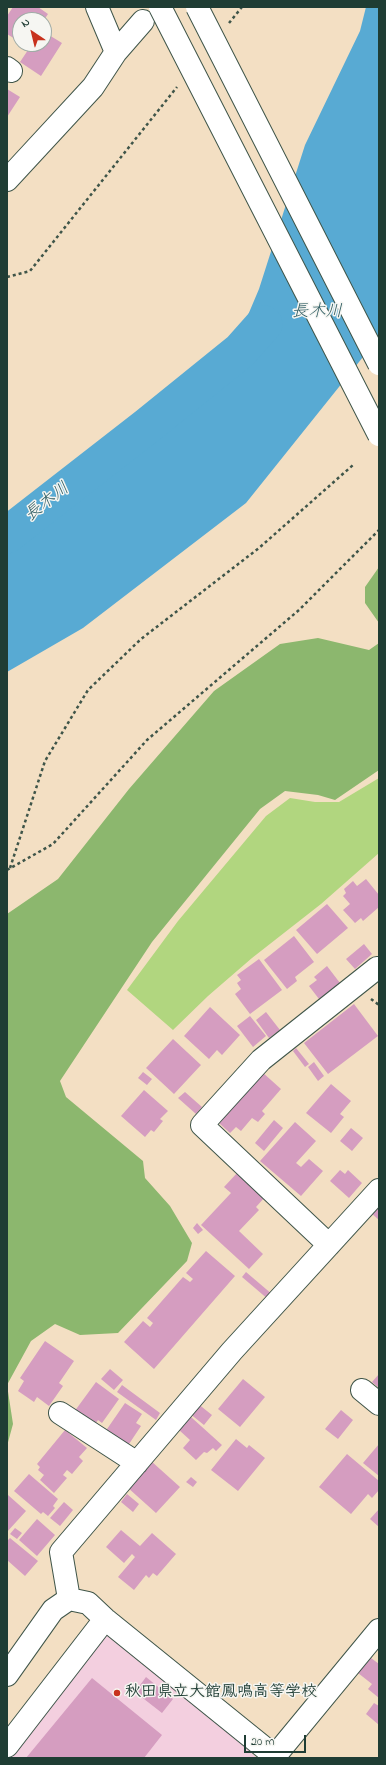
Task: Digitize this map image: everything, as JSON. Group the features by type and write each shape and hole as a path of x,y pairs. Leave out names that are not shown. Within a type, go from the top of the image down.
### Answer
{"street":[{"path":"98,7 116,52"},
{"path":"160,7 379,435"},
{"path":"197,7 379,364"},
{"path":"7,180 93,87 116,52 143,21"},
{"path":"329,1245 202,1126 261,1060 377,968"},
{"path":"69,1599 61,1552 232,1351 379,1190"},
{"path":"362,1390 379,1404"},
{"path":"60,1412 136,1463"},
{"path":"7,1675 53,1610 69,1599 88,1603 105,1619 276,1757 379,1630"},
{"path":"7,1746 105,1619"}],"path":[{"path":"228,24 242,7"},
{"path":"7,278 30,271 181,82"},
{"path":"8,869 45,761 88,690 141,639 259,548 353,465"},
{"path":"8,869 54,844 148,740 299,610 379,530"}],"shaded area":[{"name":"秋田県立大館鳳鳴高等学校","path":"112,1634 257,1758 7,1758 7,1754 95,1638"}],"green space":[{"path":"379,567 379,623 365,603 365,587"},
{"path":"318,638 369,650 379,643 379,770 335,800 318,795 285,791 260,809 152,942 60,1081 66,1097 143,1161 145,1178 170,1206 192,1243 187,1261 118,1333 80,1335 55,1324 31,1341 7,1385 7,914 58,879 129,789 214,691 280,644"},
{"path":"379,778 379,853 321,904 252,958 208,996 173,1030 127,990 178,921 266,816 290,798 315,802 339,802"},
{"path":"7,1385 13,1424 7,1446"}],"water":[{"name":"長木川","path":"366,7 379,7 379,337 246,503 83,628 7,672 7,537 64,507 215,393 259,289 305,145 360,31"}],"building":[{"path":"13,7 38,7 45,12 12,12 12,37 7,34 7,16"},
{"path":"52,37 62,43 41,76 20,62 27,52 52,52"},
{"path":"7,89 20,97 7,117"},
{"path":"366,879 379,895 379,907 363,921 361,918 355,923 343,910 350,904 343,896 346,893 344,889 353,881 357,886"},
{"path":"327,904 348,928 317,954 296,930"},
{"path":"294,936 314,962 295,977 297,981 287,989 264,960"},
{"path":"364,944 372,954 355,969 346,959"},
{"path":"259,959 282,990 250,1014 235,994 241,989 237,983 241,980 237,975"},
{"path":"327,966 340,983 319,999 309,986 317,980 314,977"},
{"path":"354,1004 378,1036 328,1074 304,1043"},
{"path":"210,1007 240,1035 222,1055 217,1050 209,1059 184,1036"},
{"path":"266,1012 280,1030 269,1038 256,1020"},
{"path":"250,1016 266,1036 253,1047 237,1026"},
{"path":"173,1039 201,1065 174,1094 146,1068"},
{"path":"296,1048 309,1064 305,1067 293,1051"},
{"path":"314,1062 324,1076 318,1081 308,1067"},
{"path":"143,1072 152,1079 147,1085 138,1078"},
{"path":"262,1072 281,1089 262,1111 265,1114 258,1122 252,1118 241,1131 236,1127 230,1133 219,1123"},
{"path":"331,1084 351,1101 340,1114 344,1117 331,1133 306,1113"},
{"path":"144,1090 168,1111 160,1119 163,1121 154,1132 151,1130 145,1137 121,1116"},
{"path":"185,1092 202,1107 196,1114 178,1098"},
{"path":"274,1120 283,1128 264,1151 255,1143"},
{"path":"295,1122 316,1141 296,1163 301,1167 309,1159 323,1171 301,1196 260,1161"},
{"path":"351,1128 363,1138 352,1151 340,1141"},
{"path":"340,1170 345,1174 348,1170 362,1183 349,1198 330,1181"},
{"path":"238,1172 265,1197 256,1207 259,1210 239,1231 263,1254 249,1269 201,1225 231,1193 224,1187"},
{"path":"379,1204 379,1220 371,1213"},
{"path":"197,1223 203,1230 198,1234 193,1228"},
{"path":"206,1251 235,1276 154,1369 124,1342 143,1321 150,1327 153,1323 147,1318 183,1277 190,1282 193,1279 186,1273"},
{"path":"246,1272 273,1295 269,1300 242,1277"},
{"path":"45,1341 74,1361 59,1383 63,1386 49,1406 37,1397 34,1402 18,1391 24,1381 20,1378"},
{"path":"110,1369 123,1380 114,1390 101,1379"},
{"path":"379,1374 379,1388 372,1382"},
{"path":"243,1379 265,1397 240,1427 218,1409"},
{"path":"96,1382 119,1399 102,1423 98,1420 94,1426 74,1412"},
{"path":"122,1385 160,1413 156,1420 117,1392"},
{"path":"125,1403 142,1414 136,1423 141,1426 127,1447 105,1432"},
{"path":"197,1403 212,1415 204,1425 189,1413"},
{"path":"341,1410 353,1420 338,1439 325,1429"},
{"path":"191,1417 222,1445 216,1451 213,1448 207,1453 204,1452 196,1460 183,1448 190,1440 179,1430"},
{"path":"65,1430 87,1448 79,1457 83,1461 72,1474 67,1470 63,1475 67,1478 54,1493 40,1480 44,1475 38,1470 40,1467 37,1464"},
{"path":"236,1439 247,1448 249,1445 265,1458 238,1491 211,1470"},
{"path":"379,1444 379,1476 363,1463"},
{"path":"347,1454 379,1481 379,1490 372,1498 368,1494 351,1514 319,1487"},
{"path":"151,1461 180,1487 156,1513 127,1487"},
{"path":"29,1474 58,1499 53,1506 55,1508 48,1516 43,1512 41,1514 14,1491"},
{"path":"191,1477 197,1482 193,1487 186,1482"},
{"path":"127,1494 139,1504 133,1512 121,1502"},
{"path":"8,1495 26,1511 7,1532 7,1496"},
{"path":"64,1502 73,1510 60,1526 50,1518"},
{"path":"379,1509 379,1527 370,1519"},
{"path":"37,1519 55,1535 37,1556 19,1540"},
{"path":"15,1528 22,1533 17,1539 10,1534"},
{"path":"121,1530 140,1546 152,1533 176,1554 157,1576 153,1573 149,1578 146,1575 134,1590 118,1577 135,1557 132,1554 124,1563 106,1547"},
{"path":"10,1538 38,1561 25,1576 7,1560 7,1541"},
{"path":"371,1658 379,1664 379,1698 368,1689 372,1684 358,1673"},
{"path":"146,1677 173,1699 162,1713 135,1692"},
{"path":"92,1678 162,1735 144,1758 26,1758"},
{"path":"374,1703 379,1706 379,1725 366,1714"}],"waterway":[{"name":"長木川","path":"7,535 147,426 240,351 264,324"}],"place":[{"name":"秋田県立大館鳳鳴高等学校","path":"117,1693"}]}
